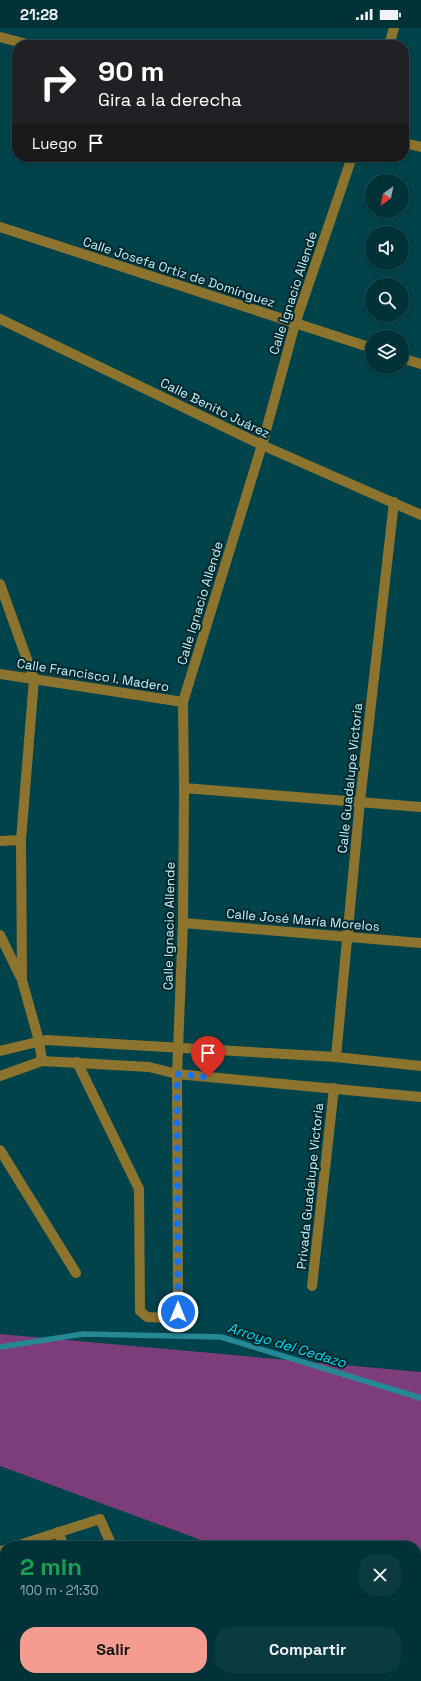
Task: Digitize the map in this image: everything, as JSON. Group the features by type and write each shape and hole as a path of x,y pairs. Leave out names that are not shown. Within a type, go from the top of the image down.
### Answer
{"street":[{"path":"390,40 394,28"},
{"path":"0,37 12,40"},
{"path":"409,144 421,147"},
{"name":"Calle Ignacio Allende","path":"77,1062 139,1189 140,1311 147,1317 171,1318 178,1312 177,1074 183,923 183,702 262,445 295,324 350,162"},
{"name":"Calle Josefa Ortiz de Domínguez","path":"0,227 365,346"},
{"name":"Calle Benito Juárez","path":"0,319 262,445 421,515"},
{"path":"409,360 421,364"},
{"name":"Calle Guadalupe Victoria","path":"336,1057 360,801 394,502"},
{"path":"0,584 34,679 21,840 22,980"},
{"name":"Calle Francisco I. Madero","path":"0,674 183,702"},
{"path":"184,788 421,807"},
{"path":"0,840 21,840"},
{"name":"Calle José María Morelos","path":"183,923 421,943"},
{"path":"0,935 22,980 39,1041 42,1061"},
{"path":"0,1051 39,1041 179,1047 336,1057 421,1066"},
{"path":"0,1076 42,1061 77,1062 149,1066 177,1074 421,1097"},
{"name":"Privada Guadalupe Victoria","path":"312,1286 334,1088"},
{"path":"0,1150 76,1273"},
{"path":"31,1541 100,1519 110,1541"},
{"path":"58,1532 62,1541"}],"shaded area":[{"path":"0,1334 421,1372 421,1541 201,1541 0,1466"}],"waterway":[{"name":"Arroyo del Cedazo","path":"0,1347 83,1334 221,1337 421,1398"}],"route":[{"path":"178,1312 177,1074 208,1077"}]}
